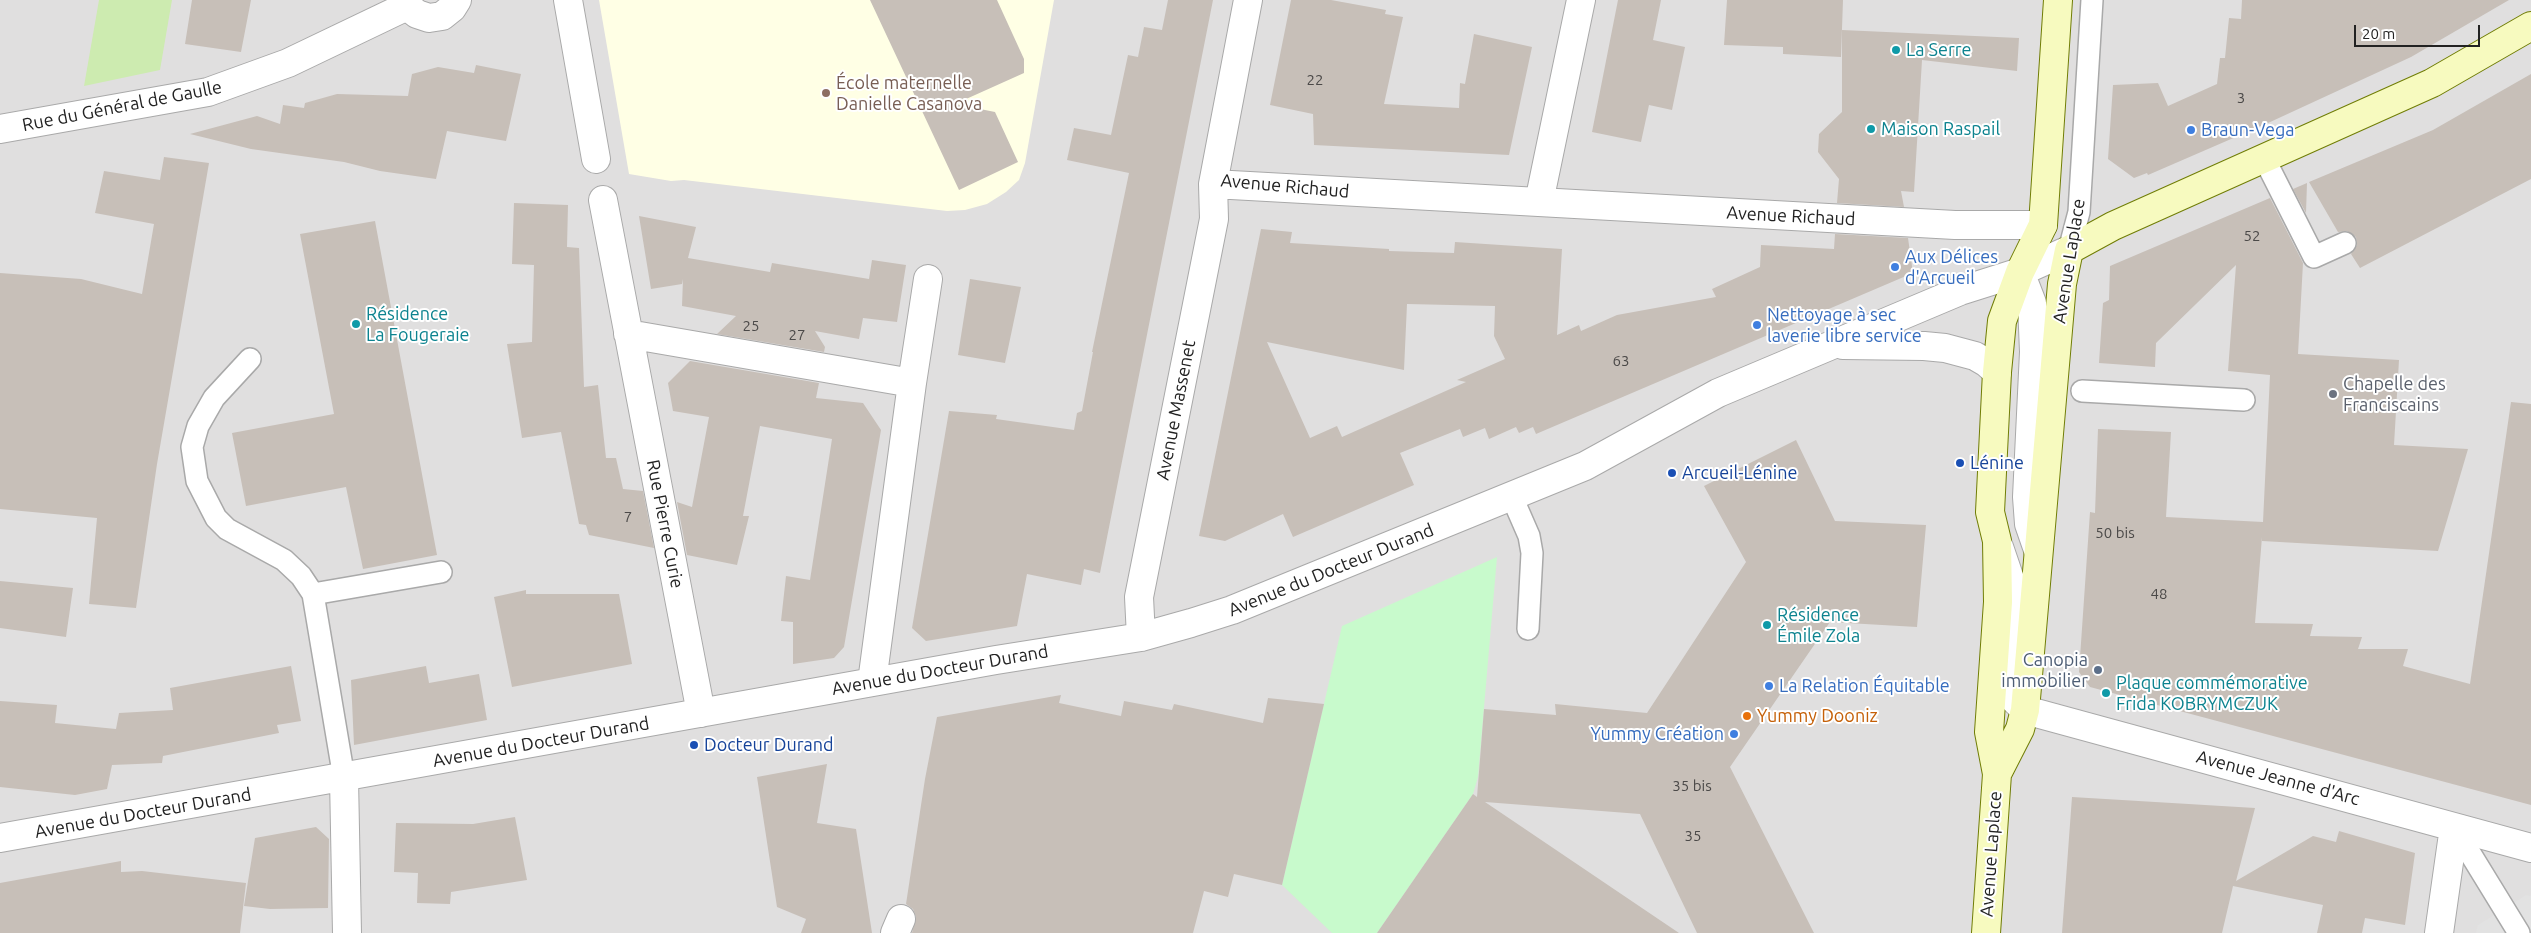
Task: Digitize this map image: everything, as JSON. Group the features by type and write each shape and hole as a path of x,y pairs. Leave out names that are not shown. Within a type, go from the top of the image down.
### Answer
{"main road":[{"name":"Avenue Laplace","path":"1986,933 1997,774 1989,732 1998,602 1997,541 1990,512 1997,372 2002,321 2020,272 2043,225 2058,0"},
{"path":"2069,250 2113,226 2432,83 2531,26"},
{"name":"Avenue Laplace","path":"1997,774 2020,729 2025,710 2062,284 2069,250"}],"street":[{"name":"Rue du Général de Gaulle","path":"0,129 208,92 288,63 405,3 416,14 429,18 442,16 452,8 457,0"},
{"path":"568,0 596,159"},
{"name":"Avenue Richaud","path":"1248,0 1213,184 1955,225 2043,225"},
{"path":"1540,202 1581,0"},
{"name":"Avenue Massenet","path":"1141,637 1140,597 1214,219 1213,184"},
{"name":"Rue Pierre Curie","path":"603,200 701,713"},
{"name":"Avenue du Docteur Durand","path":"0,838 344,778 872,682 1141,637 1232,610 1512,497 1585,466 1718,393 1960,291 2020,272 2069,250"},
{"name":"Avenue Laplace","path":"2020,272 2032,303 2034,352 2027,497 2029,524 2039,552"},
{"path":"872,682 912,383 928,279"},
{"path":"628,334 912,383"},
{"name":"Avenue du Docteur Durand","path":"1831,345 1944,348 1975,356 1997,372"},
{"name":"Avenue Laplace","path":"1997,541 2014,591 2008,684 2014,700 2025,710"},
{"name":"Avenue Jeanne d'Arc","path":"2025,710 2531,848"},
{"path":"344,778 347,933"},
{"path":"2438,933 2454,827"}],"lane":[{"name":"Avenue Laplace","path":"2069,250 2079,212 2092,0"},
{"path":"2264,158 2314,257 2345,243"},
{"path":"250,359 214,398 198,426 192,447 197,481 213,512 227,529 284,560 301,576 313,594 344,778"},
{"path":"2082,391 2244,400"},
{"path":"1512,497 1529,536 1532,553 1528,630"},
{"path":"313,594 441,572"},
{"path":"2454,827 2519,933"}],"shaded area":[{"path":"0,0 2531,0 2531,933 0,933"},
{"name":"École maternelle Danielle Casanova","path":"599,0 1054,0 1025,163 1019,180 1006,192 987,204 965,210 947,211 684,180 671,181 629,174"},
{"path":"2526,895 2531,896 2531,933 2476,933 2478,925"}],"green space":[{"path":"99,0 172,0 160,70 84,86"},
{"path":"1497,557 1478,777 1473,794 1377,933 1332,933 1282,885 1342,626"}],"building":[{"path":"192,0 251,0 241,52 185,44"},
{"path":"870,0 997,0 1024,59 1024,73 955,104 995,112 1018,162 959,190"},
{"path":"1168,0 1213,0 1100,573 1084,569 1081,585 1027,574 1017,626 926,641 912,628 949,411 997,415 996,419 1074,430 1077,413 1082,411 1092,352 1129,173 1067,160 1074,128 1111,135 1128,55 1138,57 1144,27 1162,30"},
{"path":"1291,0 1331,0 1386,10 1385,14 1403,17 1384,104 1459,108 1460,83 1465,84 1474,34 1532,47 1509,155 1314,145 1313,114 1270,105"},
{"path":"1618,0 1661,0 1653,40 1685,47 1672,110 1649,105 1641,142 1592,132"},
{"path":"1727,0 1843,0 1841,57 1783,54 1783,47 1724,45"},
{"path":"2242,0 2509,0 2411,57 2268,123 2148,175 2147,173 2134,178 2108,159 2113,85 2158,83 2168,106 2217,84 2220,58 2225,58 2229,18 2241,19"},
{"path":"1842,30 2019,38 2017,71 1922,60 1914,192 1901,191 1904,207 1837,203 1839,179 1818,152 1819,134 1842,112"},
{"path":"476,65 521,74 506,141 447,131 436,179 380,171 344,162 251,149 190,134 257,116 280,124 283,105 304,108 305,103 337,94 408,96 412,74 438,67 474,73"},
{"path":"2531,74 2531,179 2360,268 2351,254 2357,245 2356,237 2347,231 2338,232 2309,182 2433,130"},
{"path":"164,157 209,163 157,464 136,608 89,604 97,518 0,509 0,273 81,279 142,294 154,224 95,213 104,171 160,180"},
{"path":"2307,183 2306,213 2293,189"},
{"path":"2270,198 2303,263 2298,354 2399,360 2394,445 2468,449 2438,551 2262,541 2262,537 2255,623 2313,624 2310,636 2362,637 2358,649 2408,649 2403,666 2470,684 2511,402 2531,404 2531,805 2090,687 2079,672 2090,512 2095,513 2098,429 2171,432 2166,517 2263,522 2270,375 2228,371 2236,265 2156,343 2155,367 2099,363 2103,303 2109,300 2110,266"},
{"path":"514,203 568,205 567,247 579,248 584,387 598,385 606,458 616,458 623,489 643,491 654,548 589,535 586,525 579,524 561,432 522,438 507,344 532,342 534,265 512,264"},
{"path":"639,216 696,227 688,258 770,272 772,263 869,279 872,260 906,265 897,322 863,318 859,339 815,331 825,347 824,352 717,334 736,316 682,306 683,279 682,284 651,289"},
{"name":"Résidence La Fougeraie","path":"375,221 437,555 363,569 346,487 246,506 232,433 334,414 300,234"},
{"path":"1261,229 1292,232 1290,243 1389,249 1389,251 1454,253 1455,242 1562,249 1557,335 1579,325 1581,331 1617,315 1716,297 1712,289 1760,267 1761,245 1834,249 1835,234 1908,238 1913,273 1536,434 1533,427 1519,433 1516,427 1489,439 1485,428 1463,437 1460,429 1400,453 1414,485 1293,537 1283,514 1225,541 1199,536","holes":["1407,304 1495,306 1494,336 1505,359 1457,380 1466,382 1342,437 1337,426 1310,438 1267,342 1404,370"]},
{"path":"970,279 1021,287 1005,363 958,355"},
{"path":"690,361 819,383 816,398 863,403 881,430 844,647 834,658 793,664 793,622 781,621 786,576 810,580 832,439 760,426 743,516 749,516 737,565 687,555 677,502 692,507 709,417 673,411 668,383"},
{"path":"1796,440 1835,521 1926,525 1917,627 1830,622 1730,767 1814,933 1697,933 1640,814 1485,802 1679,933 1377,933 1473,794 1477,797 1484,709 1556,715 1555,704 1647,713 1746,562 1704,486"},
{"path":"0,581 73,588 66,637 0,628"},
{"path":"526,590 526,594 619,594 632,664 512,687 494,597"},
{"path":"291,666 301,721 277,725 279,733 163,756 162,763 112,765 107,789 75,795 0,787 0,701 57,705 55,723 116,729 119,713 173,710 170,688"},
{"path":"426,666 429,683 479,674 487,720 354,745 351,680"},
{"path":"1061,695 1059,703 1121,716 1124,701 1172,710 1174,704 1263,723 1268,698 1324,704 1282,885 1234,874 1228,897 1204,891 1193,933 912,933 916,917 913,909 906,904 925,779 937,717"},
{"path":"827,764 817,823 856,829 872,933 801,933 806,919 777,907 757,777"},
{"path":"2072,797 2255,808 2236,881 2313,836 2336,842 2339,831 2415,853 2405,925 2365,918 2362,933 2317,933 2323,905 2233,886 2222,933 2062,933"},
{"path":"515,817 527,880 451,892 450,904 417,903 418,873 394,872 396,823 473,824"},
{"path":"316,827 329,839 328,908 270,909 244,906 255,838"},
{"path":"121,861 121,872 142,871 246,883 240,933 0,933 0,883"}],"place":[{"name":"La Serre","path":"1896,50"},
{"name":"École maternelle Danielle Casanova","path":"826,93"},
{"name":"Maison Raspail","path":"1871,129"},
{"name":"Braun-Vega","path":"2191,130"},
{"name":"Aux Délices d'Arcueil","path":"1895,267"},
{"name":"Résidence La Fougeraie","path":"356,324"},
{"name":"Nettoyage à sec laverie libre service","path":"1757,325"},
{"name":"Chapelle des Franciscains","path":"2333,394"},
{"name":"Lénine","path":"1960,463"},
{"name":"Arcueil-Lénine","path":"1672,473"},
{"name":"Résidence Émile Zola","path":"1767,625"},
{"name":"Canopia immobilier","path":"2098,670"},
{"name":"La Relation Équitable","path":"1769,686"},
{"name":"Plaque commémorative Frida KOBRYMCZUK","path":"2106,693"},
{"name":"Yummy Dooniz","path":"1747,716"},
{"name":"Yummy Création","path":"1734,734"},
{"name":"Docteur Durand","path":"694,745"}]}
